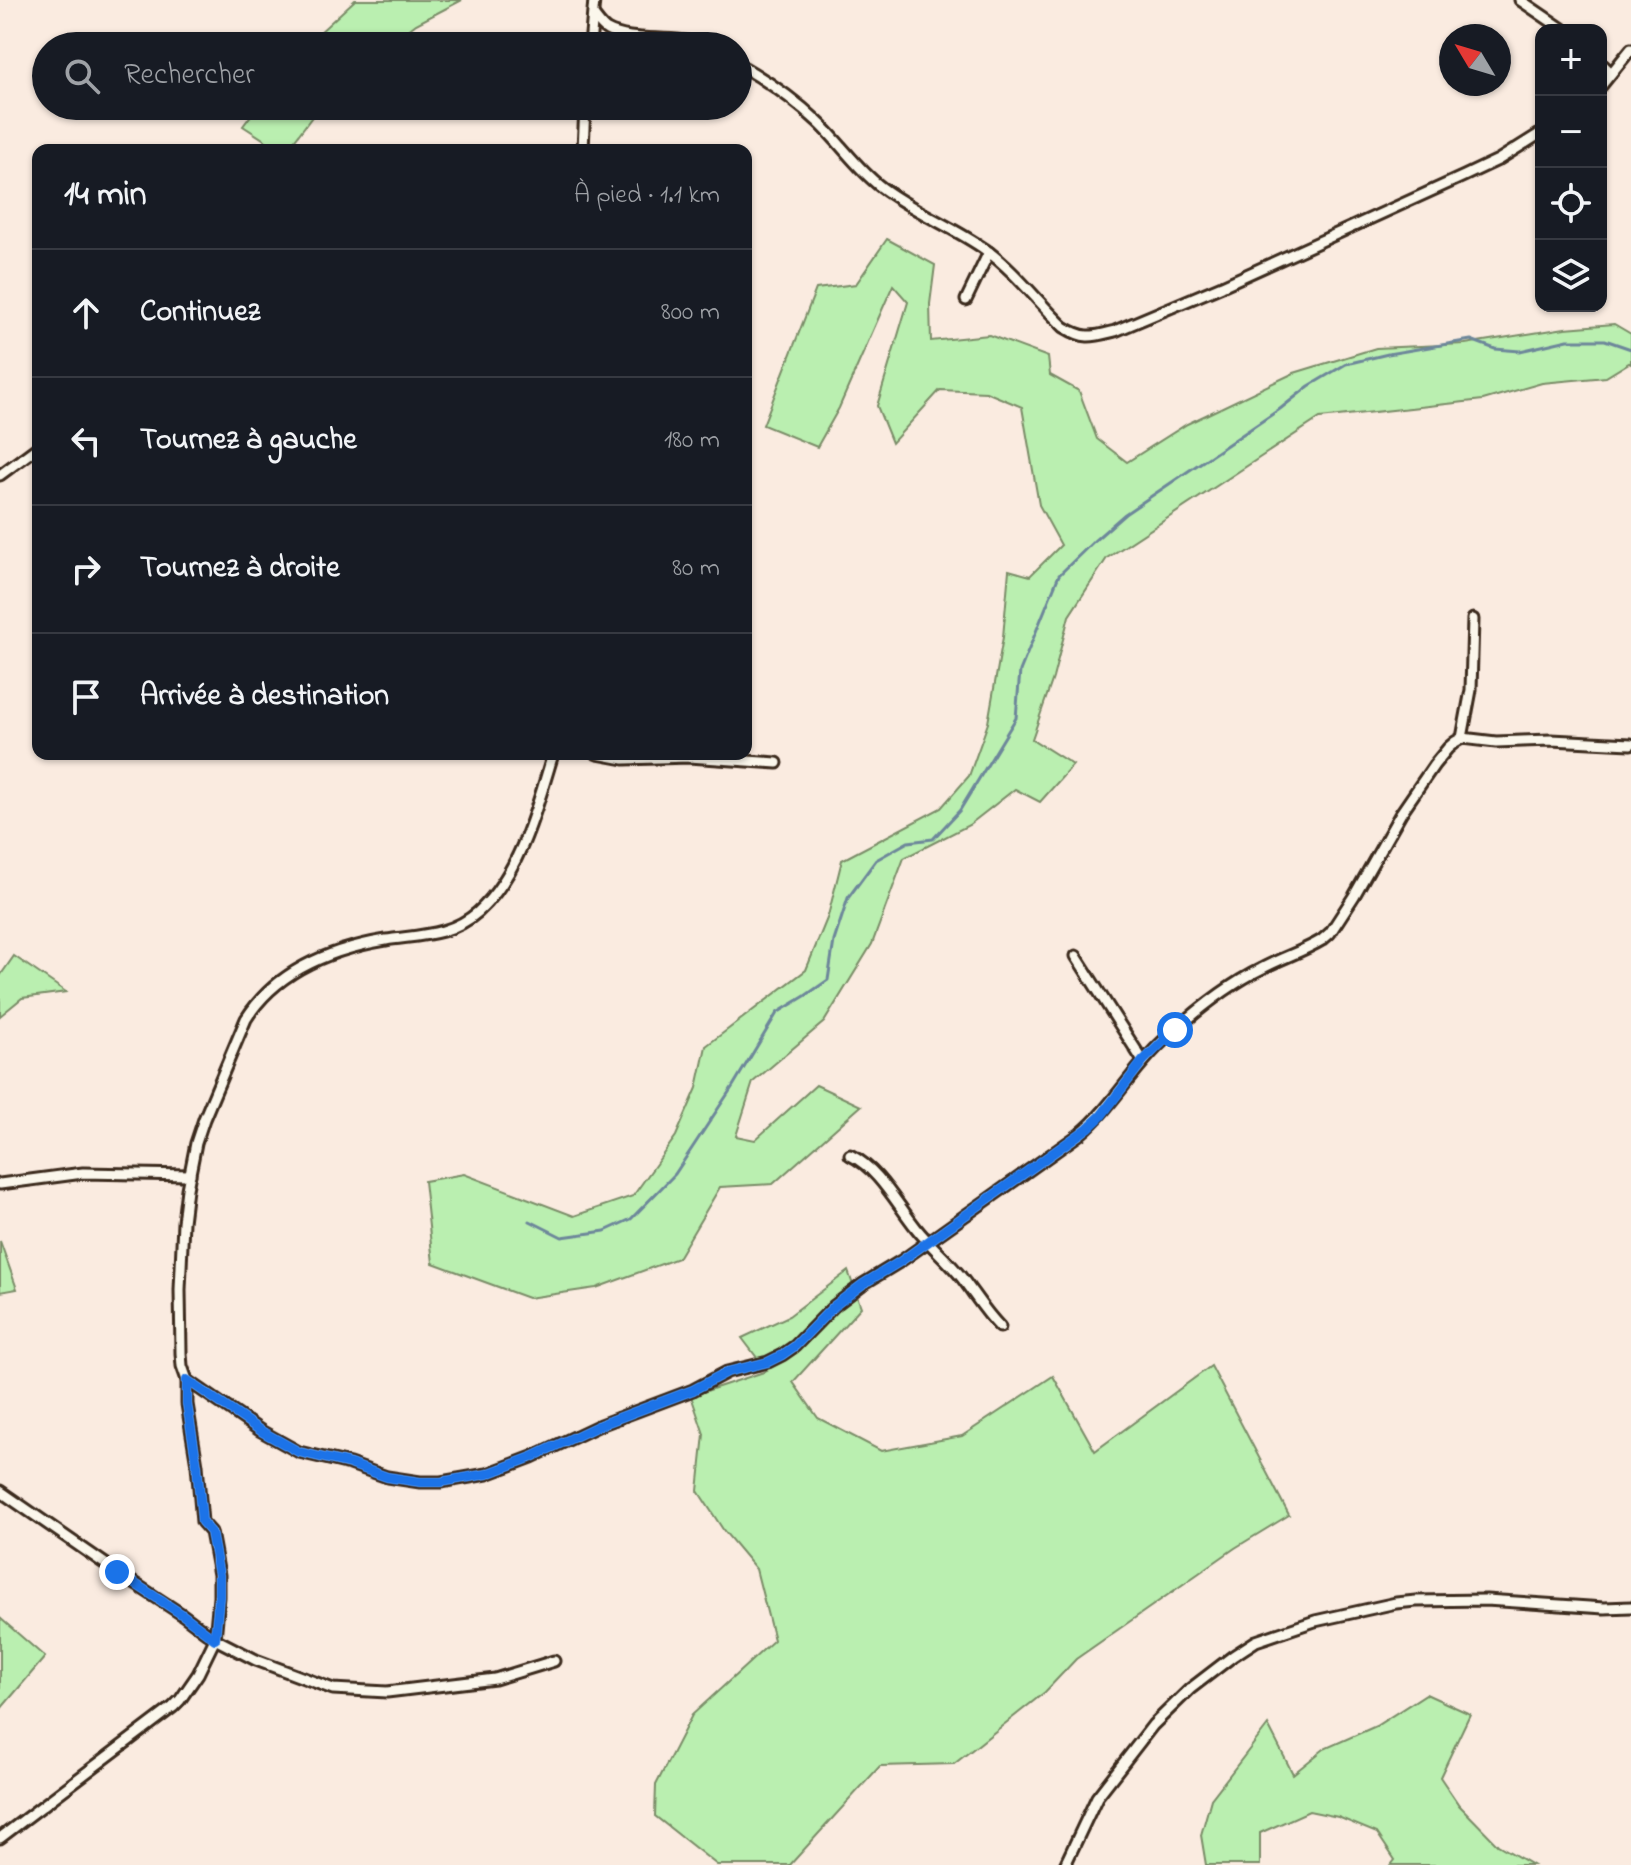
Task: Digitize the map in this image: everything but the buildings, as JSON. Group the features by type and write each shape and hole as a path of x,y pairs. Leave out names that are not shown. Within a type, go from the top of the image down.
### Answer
{"street":[{"path":"592,32 594,0"},
{"path":"1520,0 1555,24"},
{"path":"594,16 604,29 612,32"},
{"path":"1607,78 1631,49"},
{"path":"1607,69 1611,73"},
{"path":"752,73 816,120 859,168 880,186 989,252 1064,327 1085,337 1115,331 1303,250 1498,160 1535,137"},
{"path":"583,144 584,120"},
{"path":"966,300 989,252"},
{"path":"0,475 32,451"},
{"path":"1462,738 1471,690 1473,619"},
{"path":"187,1380 261,1431 299,1452 387,1477 441,1482 474,1477 510,1466 580,1433 693,1390 727,1372 768,1362 795,1346 834,1306 863,1284 1088,1128 1108,1108 1143,1061 1175,1030 1234,985 1262,968 1313,945 1330,933 1401,813 1448,748 1462,738 1496,742 1551,740 1631,744"},
{"path":"0,1838 173,1707 198,1674 215,1639 219,1575 211,1532 202,1522 187,1404 187,1380 182,1366 180,1290 183,1222 196,1143 231,1051 255,1005 284,978 330,954 386,940 449,931 477,913 493,897 511,869 551,760"},
{"path":"733,760 777,763"},
{"path":"1076,956 1143,1061"},
{"path":"850,1155 870,1169 1000,1327"},
{"path":"0,1184 83,1173 190,1175"},
{"path":"0,1491 215,1639 256,1660 333,1689 387,1692 495,1679 554,1661"},
{"path":"1065,1865 1097,1797 1138,1744 1190,1689 1256,1641 1315,1621 1416,1601 1486,1600 1631,1607"}],"green space":[{"path":"355,0 462,0 406,32 320,32"},
{"path":"248,120 310,120 292,144 271,144 243,126"},
{"path":"887,239 935,265 930,304 931,341 989,335 1048,357 1050,375 1079,391 1097,439 1127,462 1187,424 1294,373 1376,348 1465,344 1565,328 1614,324 1631,334 1631,364 1606,377 1542,383 1483,400 1320,418 1107,558 1069,616 1053,678 1032,739 1073,765 1040,802 1015,789 969,825 904,858 872,944 824,1022 753,1082 736,1136 755,1140 816,1085 861,1106 773,1184 720,1187 678,1258 596,1288 528,1298 433,1263 424,1181 464,1174 574,1216 633,1196 676,1136 697,1088 706,1046 806,970 828,916 842,860 941,808 969,776 988,723 1003,637 1009,570 1030,576 1061,545 1039,505 1022,407 986,392 940,390 892,443 877,406 908,302 893,285 839,408 817,447 763,425 816,289 856,284"},
{"path":"14,956 66,992 22,998 0,1016 0,976"},
{"path":"0,1241 17,1289 0,1292"},
{"path":"848,1271 861,1307 793,1382 818,1418 881,1451 962,1436 1053,1376 1095,1451 1211,1366 1289,1515 1235,1548 1076,1659 1045,1692 954,1764 880,1766 790,1865 717,1865 655,1816 656,1785 692,1715 774,1640 756,1569 724,1531 698,1491 704,1434 691,1396 767,1371 742,1338 789,1316"},
{"path":"0,1618 45,1657 0,1710"},
{"path":"1426,1694 1470,1714 1440,1777 1459,1805 1498,1845 1532,1865 1391,1865 1395,1860 1377,1833 1338,1817 1309,1811 1260,1833 1260,1865 1206,1865 1201,1835 1211,1799 1268,1725 1293,1774 1324,1749 1376,1726"}],"waterway":[{"path":"530,1221 562,1237 605,1231 631,1219 675,1174 777,1013 828,980 834,941 848,898 876,860 908,842 933,839 960,810 1016,718 1020,671 1059,575 1125,514 1309,386 1346,364 1471,340 1495,349 1520,351 1568,340 1605,340 1631,349"}],"route":[{"path":"117,1572 215,1639 219,1575 211,1532 202,1522 187,1404 187,1380 261,1431 299,1452 387,1477 441,1482 487,1474 510,1466 580,1433 693,1390 727,1372 768,1362 782,1355 834,1306 863,1284 901,1261 1088,1128 1101,1116 1143,1061 1175,1030"}]}
